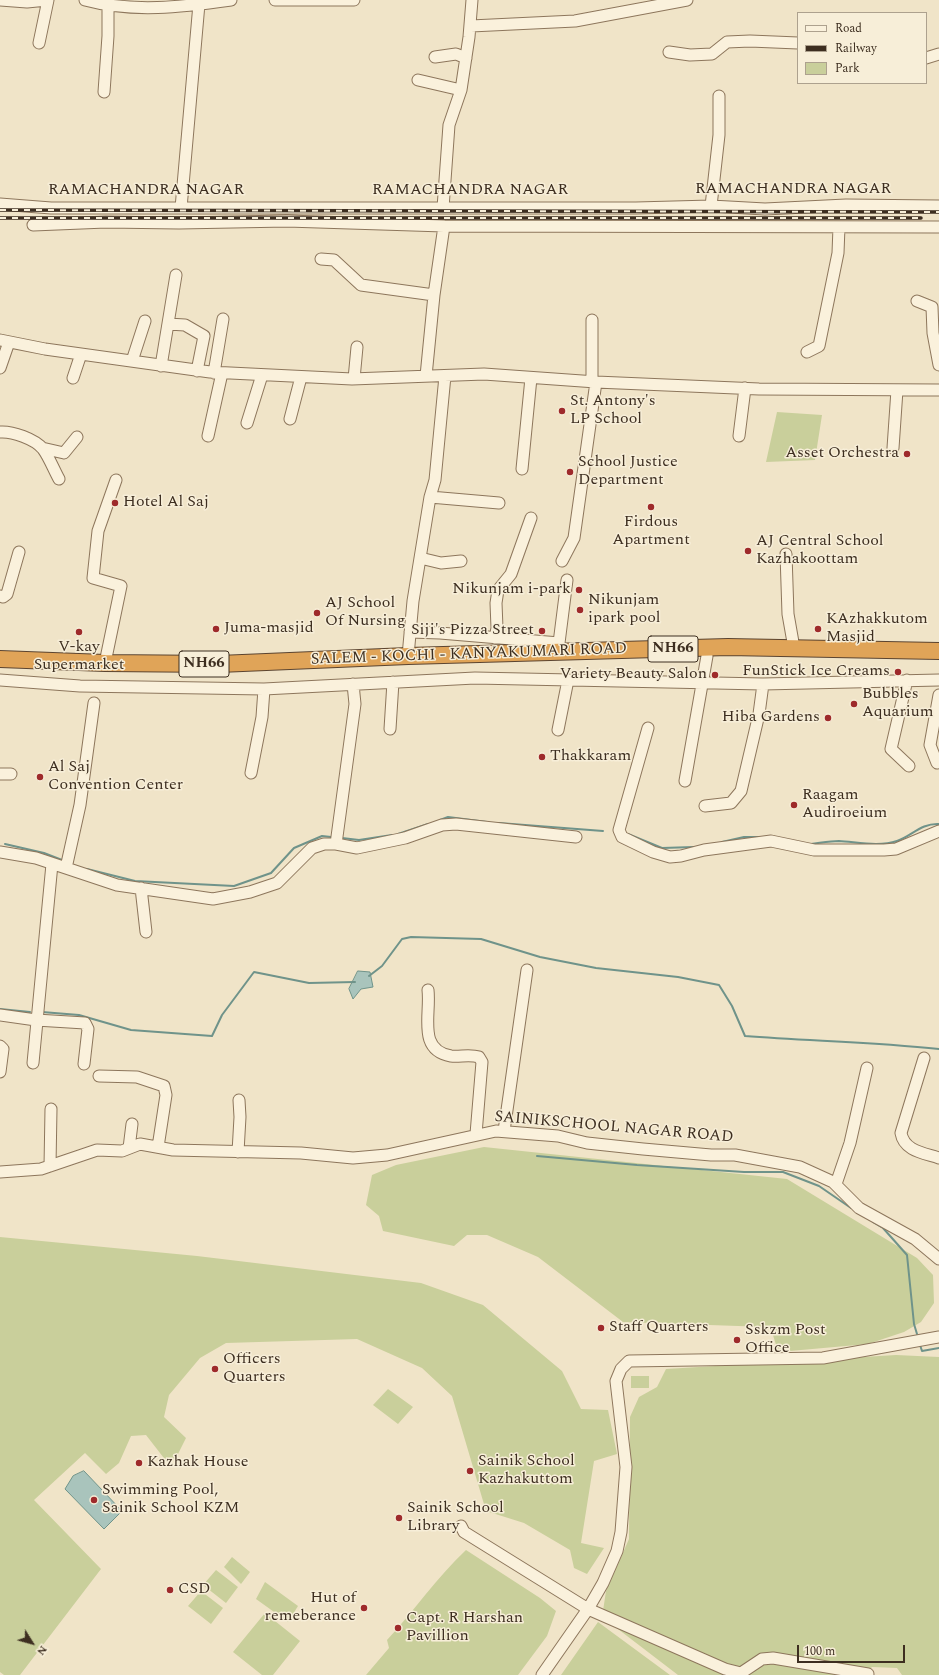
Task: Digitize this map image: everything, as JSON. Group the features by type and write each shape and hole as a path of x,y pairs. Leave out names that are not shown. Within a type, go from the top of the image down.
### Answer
{"highway":[{"name":"SALEM - KOCHI - KANYAKUMARI ROAD","path":"0,659 105,663 219,664 408,656 728,647 939,651"}],"street":[{"path":"0,0 27,2 47,0 39,43"},
{"path":"84,0 128,8 172,7 231,0"},
{"path":"275,0 354,0"},
{"path":"443,208 450,125 461,90 471,26 472,0"},
{"path":"471,26 575,21 687,0"},
{"path":"180,208 199,4"},
{"path":"104,92 108,43 108,5"},
{"path":"669,52 690,55 712,54 727,42 750,41 797,43"},
{"path":"435,57 456,54 466,58"},
{"path":"927,58 939,54"},
{"path":"418,80 461,90"},
{"path":"711,206 718,135 719,96"},
{"name":"RAMACHANDRA NAGAR","path":"0,204 51,208 711,206 765,209 846,205 939,206"},
{"path":"33,225 106,222 179,223 287,221 444,226 939,227"},
{"path":"426,376 434,295 444,226"},
{"path":"807,352 819,346 838,253 839,227"},
{"path":"321,259 334,260 361,285 434,295"},
{"path":"161,366 176,275"},
{"path":"917,301 932,307 932,333 939,365"},
{"path":"208,436 218,373 223,319"},
{"path":"562,561 574,538 594,382 592,320"},
{"path":"132,361 145,321"},
{"path":"168,324 185,325 204,336 197,370"},
{"path":"0,368 4,341 161,366 218,373 354,379 484,374 594,382 745,388 939,390"},
{"path":"354,379 357,346"},
{"path":"73,378 81,354"},
{"path":"247,423 262,375"},
{"path":"408,656 413,601 430,497 436,480 445,376"},
{"path":"290,419 301,377"},
{"path":"522,468 531,378"},
{"path":"739,436 745,388"},
{"path":"892,448 897,390"},
{"path":"0,432 10,433 28,439 42,448 64,453 77,437"},
{"path":"42,448 59,479"},
{"path":"105,663 121,586 93,578 98,531 116,480"},
{"path":"430,497 499,504"},
{"path":"496,638 498,628 496,603 498,590 511,574 531,518"},
{"path":"0,596 3,597 8,594 19,552"},
{"path":"786,554 788,614 794,648"},
{"path":"420,558 441,563 461,561"},
{"path":"410,632 440,633 559,643 567,580"},
{"path":"685,781 707,656"},
{"path":"0,680 80,686 264,689 474,678 763,684 939,680"},
{"path":"558,730 568,680"},
{"path":"907,680 891,749 909,766"},
{"path":"390,729 393,682"},
{"path":"336,844 355,704 354,684"},
{"path":"705,806 731,803 741,791 759,714 763,684"},
{"path":"251,772 262,717 264,689"},
{"path":"937,763 930,745 939,694"},
{"path":"66,868 80,805 94,703"},
{"path":"648,728 619,830 622,837 653,852 670,857 681,856 704,850 771,841 814,850 884,850 896,848 939,831"},
{"path":"0,852 36,858 117,885 214,899 233,896 277,883 312,848 324,844 336,844 357,848 405,838 442,825 456,824 576,837"},
{"path":"33,1063 52,864"},
{"path":"141,888 146,932"},
{"path":"504,1131 528,970"},
{"path":"428,990 428,1028 429,1040 432,1048 440,1053 452,1056 475,1056 482,1062 476,1134"},
{"path":"0,1015 36,1020 80,1023 88,1026 84,1064"},
{"path":"0,1046 3,1049 0,1072"},
{"path":"924,1058 901,1133 902,1140 907,1146 939,1158"},
{"path":"836,1184 850,1143 867,1068"},
{"path":"99,1076 137,1077 164,1086 166,1090 158,1147"},
{"path":"238,1100 240,1117 238,1152"},
{"path":"50,1166 51,1109"},
{"path":"129,1148 132,1124"},
{"name":"SAINIKSCHOOL NAGAR ROAD","path":"0,1172 41,1169 97,1150 122,1151 140,1144 173,1150 301,1153 353,1158 387,1155 496,1130 558,1136 587,1143 643,1150 711,1155 735,1155 800,1168 836,1184 859,1208 915,1239 939,1259"},
{"path":"542,1675 588,1609 603,1583 617,1551 621,1532 626,1467 616,1381 621,1369 629,1361 670,1359 823,1358 939,1337"},
{"path":"461,1526 464,1532 588,1609 734,1673 741,1673 762,1659 773,1658 868,1674"}],"green space":[{"path":"777,412 822,415 815,460 766,462"},
{"path":"484,1147 787,1179 917,1258 933,1275 934,1303 921,1322 904,1332 868,1344 790,1351 777,1348 772,1332 767,1327 623,1322 538,1257 487,1235 467,1235 454,1246 383,1231 379,1216 366,1205 372,1175 396,1165"},
{"path":"0,1237 197,1256 421,1283 483,1305 562,1371 581,1409 608,1410 617,1454 594,1461 581,1543 604,1548 587,1574 574,1568 570,1550 524,1523 486,1511 452,1396 422,1368 357,1339 226,1343 200,1358 169,1395 164,1417 186,1438 176,1458 167,1462 146,1435 131,1436 119,1463 106,1474 85,1453 34,1500 101,1569 20,1675 4,1675 0,1672"},
{"path":"896,1355 939,1357 939,1675 902,1675 897,1668 872,1667 863,1675 678,1675 614,1626 603,1611 606,1591 629,1539 630,1417 639,1397 657,1387 666,1369"},
{"path":"631,1376 649,1376 649,1388 631,1388"},
{"path":"388,1389 413,1407 398,1424 373,1405"},
{"path":"466,1550 540,1598 556,1611 547,1636 518,1675 366,1675 389,1648 387,1640 445,1571"},
{"path":"232,1557 250,1572 241,1584 224,1567"},
{"path":"216,1570 238,1587 226,1603 203,1585"},
{"path":"265,1582 298,1606 288,1622 256,1599"},
{"path":"201,1591 223,1608 211,1624 188,1606"},
{"path":"265,1613 300,1641 273,1675 262,1675 233,1652"},
{"path":"598,1622 670,1675 561,1675"}],"water":[{"path":"358,971 370,972 373,987 361,989 353,999 349,989"},
{"name":"Swimming Pool, Sainik School KZM","path":"84,1471 122,1511 104,1529 65,1489 73,1476"}],"waterway":[{"path":"440,820 448,817 487,822"},
{"path":"499,823 603,831"},
{"path":"398,834 428,824"},
{"path":"811,844 839,841 868,844 890,843 902,839 927,826 939,824"},
{"path":"628,834 662,848 694,847"},
{"path":"342,838 359,840 392,835"},
{"path":"87,869 135,881 234,886 271,873 294,848 322,836 331,837"},
{"path":"722,842 744,837 759,837"},
{"path":"5,844 44,853 62,860"},
{"path":"369,976 382,966 402,939 411,937 481,939 540,957 596,968 678,977 719,985 732,1006 745,1036 939,1049"},
{"path":"42,1012 79,1015 131,1030 212,1036 222,1015 254,972 309,983 355,982"},
{"path":"0,1009 30,1012"},
{"path":"537,1156 637,1165 744,1172 783,1172 819,1186 851,1208"},
{"path":"873,1222 883,1228 907,1255 914,1324 917,1334"},
{"path":"920,1345 922,1351 939,1348"}],"railway":[{"path":"0,210 939,212"},
{"path":"0,218 921,218"}],"place":[{"name":"St. Antony's LP School","path":"562,411"},
{"name":"Asset Orchestra","path":"907,454"},
{"name":"School Justice Department","path":"570,472"},
{"name":"Hotel Al Saj","path":"115,503"},
{"name":"Firdous Apartment","path":"651,507"},
{"name":"AJ Central School Kazhakoottam","path":"748,551"},
{"name":"Nikunjam i-park","path":"579,590"},
{"name":"Nikunjam ipark pool","path":"580,610"},
{"name":"AJ School Of Nursing","path":"317,613"},
{"name":"Juma-masjid","path":"216,629"},
{"name":"KAzhakkutom Masjid","path":"818,629"},
{"name":"Siji's Pizza Street","path":"542,631"},
{"name":"V-kay Supermarket","path":"79,632"},
{"name":"FunStick Ice Creams","path":"898,672"},
{"name":"Variety Beauty Salon","path":"715,675"},
{"name":"Bubbles Aquarium","path":"854,704"},
{"name":"Hiba Gardens","path":"828,718"},
{"name":"Thakkaram","path":"542,757"},
{"name":"Al Saj Convention Center","path":"40,777"},
{"name":"Raagam Audiroeium","path":"794,805"},
{"name":"Staff Quarters","path":"601,1328"},
{"name":"Sskzm Post Office","path":"737,1340"},
{"name":"Officers Quarters","path":"215,1369"},
{"name":"Kazhak House","path":"139,1463"},
{"name":"Sainik School Kazhakuttom","path":"470,1471"},
{"name":"Swimming Pool, Sainik School KZM","path":"94,1500"},
{"name":"Sainik School Library","path":"399,1518"},
{"name":"CSD","path":"170,1590"},
{"name":"Hut of remeberance","path":"364,1608"},
{"name":"Capt. R Harshan Pavillion","path":"398,1628"}]}
